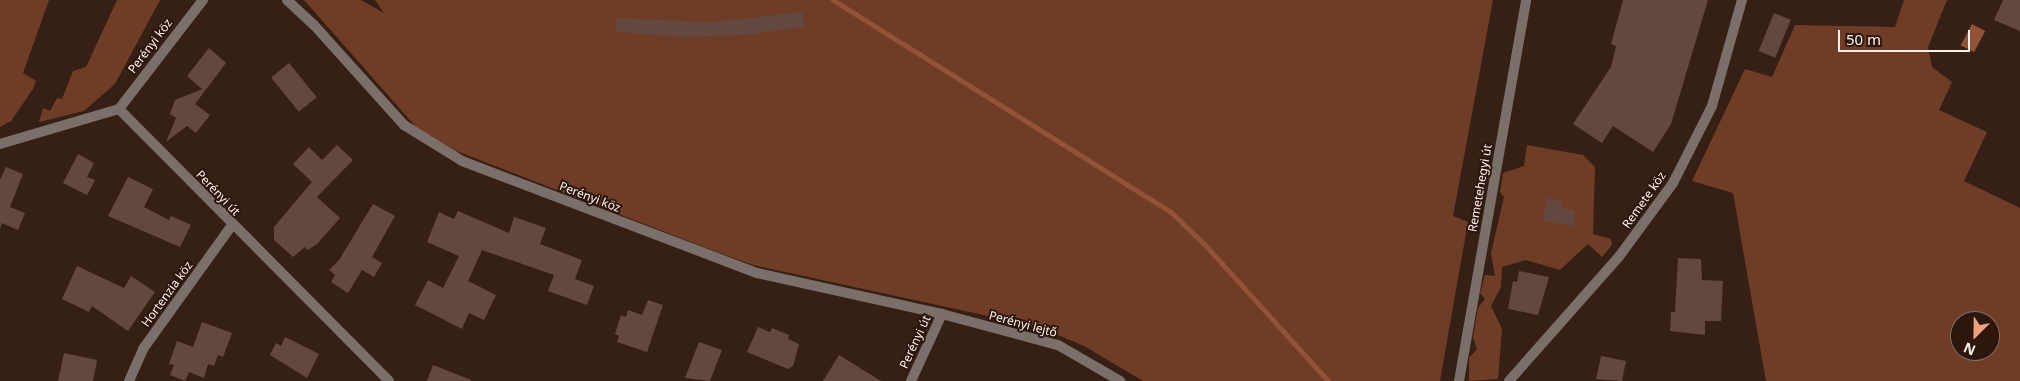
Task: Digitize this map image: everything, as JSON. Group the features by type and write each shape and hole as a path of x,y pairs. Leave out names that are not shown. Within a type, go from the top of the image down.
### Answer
{"street":[{"name":"Perényi köz","path":"119,108 203,0"},
{"name":"Perényi köz","path":"287,0 314,24 404,125 462,161 757,273 942,314"},
{"name":"Remetehegyi út","path":"1459,381 1526,0"},
{"name":"Remete köz","path":"1509,381 1618,258 1673,183 1712,106 1742,0"},
{"path":"0,144 119,108"},
{"name":"Perényi út","path":"119,108 232,225 389,381"},
{"name":"Hortenzia köz","path":"129,381 143,349 232,225"},
{"name":"Perényi út","path":"911,381 942,314"},
{"name":"Perényi lejtő","path":"942,314 1058,345 1120,381"}],"shaded area":[{"path":"0,0 49,0 23,73 36,81 33,89 11,121 0,127"},
{"path":"117,0 160,0 115,84 84,111 39,122 43,108 50,111 57,98 62,99 73,71 86,67"},
{"path":"304,0 361,0 384,13 375,0 1493,0 1453,216 1468,222 1440,381 1143,381 1084,346 1039,327 753,265 454,150 416,127"},
{"path":"1904,0 1947,0 1928,47 1932,67 1952,82 1939,110 1987,132 1964,181 2020,208 2020,381 1766,381 1733,193 1692,181 1745,69 1772,77 1795,25 1895,27"},
{"path":"1972,24 1985,31 1974,52 1961,45"},
{"path":"1527,145 1583,155 1595,167 1593,234 1611,239 1612,245 1602,257 1588,244 1560,270 1526,260 1502,267 1501,287 1491,306 1502,329 1498,379 1469,381 1469,358 1477,349 1473,337 1478,308 1485,299 1480,293 1485,275 1495,276 1491,253 1504,197 1500,192 1503,173 1524,166"}],"building":[{"path":"1623,0 1708,0 1671,124 1653,152 1613,126 1602,143 1573,124 1611,67 1616,46 1611,44"},
{"path":"2003,0 2020,0 2020,31 1994,20"},
{"path":"802,12 804,27 744,35 681,37 616,32 617,18 713,22"},
{"path":"1774,13 1791,20 1775,58 1759,51"},
{"path":"209,48 226,63 195,104 210,115 196,133 187,126 166,142 176,118 170,114 175,100 202,89 187,76"},
{"path":"289,63 317,97 299,112 271,77"},
{"path":"337,145 353,160 317,197 340,218 317,244 308,250 305,247 293,257 274,240 274,227 312,182 293,164 309,147 322,160"},
{"path":"78,154 94,163 87,177 95,180 87,195 63,183"},
{"path":"6,167 23,174 10,207 25,213 18,230 2,223 0,229 0,180"},
{"path":"128,177 153,189 144,207 169,220 171,216 191,225 180,247 108,216"},
{"path":"1547,198 1562,201 1561,208 1575,210 1573,226 1543,221"},
{"path":"373,204 395,216 372,257 382,263 374,277 362,270 348,293 331,282 335,275 329,270 339,260"},
{"path":"458,211 509,233 514,217 546,228 540,244 582,260 575,279 594,286 587,305 548,291 554,275 482,250 468,281 496,295 484,320 469,313 462,329 415,305 428,280 443,288 459,256 427,242 439,212 454,219"},
{"path":"1678,258 1701,259 1702,280 1723,281 1721,321 1705,321 1705,335 1670,331 1671,312 1675,312"},
{"path":"77,266 124,288 131,276 155,292 128,331 92,306 89,312 62,299"},
{"path":"1519,271 1549,277 1538,315 1508,309 1513,281 1517,282"},
{"path":"648,300 663,305 647,352 617,342 619,336 615,334 621,315 626,317 628,310 642,315"},
{"path":"202,322 232,333 223,357 218,355 214,366 208,364 204,378 189,372 185,381 170,375 174,365 169,364 177,341 193,347"},
{"path":"758,327 770,332 772,328 789,335 788,339 799,344 793,366 788,369 747,352"},
{"path":"285,337 319,354 307,378 270,355 276,343 281,346"},
{"path":"699,342 722,350 710,381 685,378"},
{"path":"64,353 97,360 93,381 58,381"},
{"path":"839,355 881,381 823,381"},
{"path":"1601,356 1626,361 1622,381 1596,379"},
{"path":"433,365 471,380 471,381 427,381"}],"waterway":[{"path":"833,0 1171,212 1207,247 1328,381"}]}
